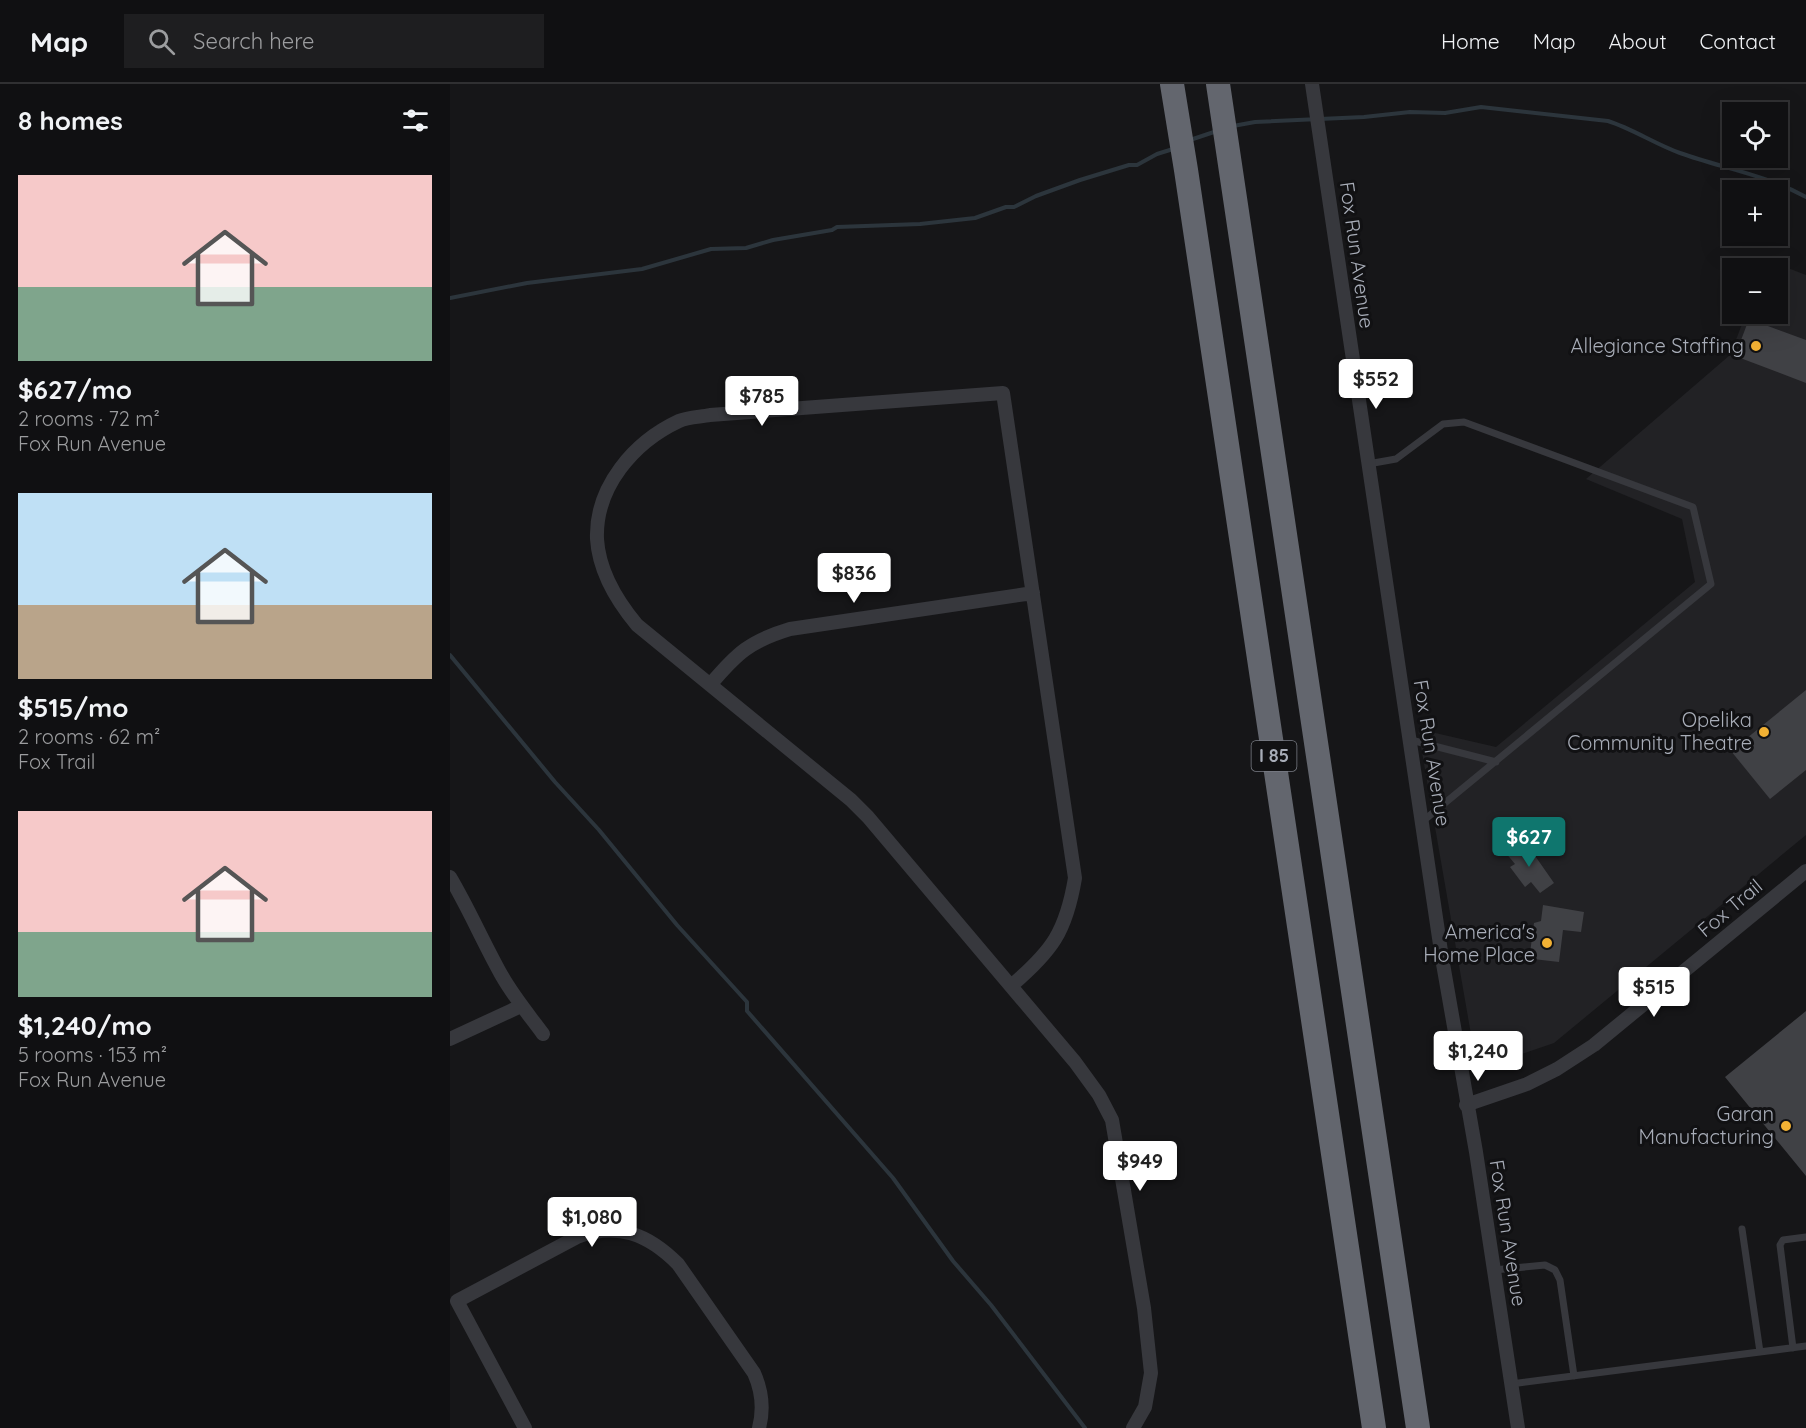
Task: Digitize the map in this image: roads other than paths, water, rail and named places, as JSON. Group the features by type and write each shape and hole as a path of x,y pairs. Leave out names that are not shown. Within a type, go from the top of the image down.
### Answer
{"highway":[{"name":"I 85","path":"1172,84 1374,1428"},
{"name":"I 85","path":"1218,84 1418,1428"}],"street":[{"name":"Fox Run Avenue","path":"1312,84 1442,958 1476,1152 1518,1428"},
{"path":"1011,986 1047,951 1062,929 1070,906 1075,878 1003,393 710,415 680,420 653,436 631,454 612,481 604,501 597,539 610,586 624,609 638,625 851,800 868,817 1075,1062 1100,1095 1112,1120 1144,1308 1151,1373 1144,1407 1133,1428"},
{"path":"710,684 748,646 767,636 790,629 1033,593"},
{"name":"Fox Trail","path":"1466,1105 1527,1084 1557,1069 1594,1045 1806,871"},
{"path":"450,877 473,916 503,977 543,1034"},
{"path":"450,1040 521,1005"},
{"path":"525,1428 457,1302 577,1237 591,1232 609,1230 639,1235 665,1251 678,1264 754,1373 758,1382 762,1407 759,1428"}],"lane":[{"path":"1368,464 1396,459 1443,424 1464,422 1693,507 1711,584 1423,821"},
{"path":"1411,740 1496,762"},
{"path":"1742,1229 1760,1352"},
{"path":"1793,1348 1780,1245 1783,1240 1806,1237"},
{"path":"1494,1270 1545,1265 1555,1270 1560,1280 1574,1376"},
{"path":"1511,1384 1806,1346"}],"waterway":[{"path":"1233,126 1255,122 1364,117 1410,112 1445,113 1481,107 1608,121 1680,153 1760,177 1806,197"},
{"path":"1190,140 1217,131"},
{"path":"450,298 527,283 642,269 711,249 746,248 837,227 920,224 975,218 1006,207 1014,207 1036,196 1080,180 1129,165 1137,165 1157,154 1173,149"},
{"path":"450,655 677,925 747,1002 747,1011 893,1178 953,1261 991,1305 1085,1428"}],"place":[{"name":"Allegiance Staffing","path":"1756,346"},
{"name":"Opelika Community Theatre","path":"1764,732"},
{"name":"America's Home Place","path":"1547,943"},
{"name":"Garan Manufacturing","path":"1786,1126"}]}
